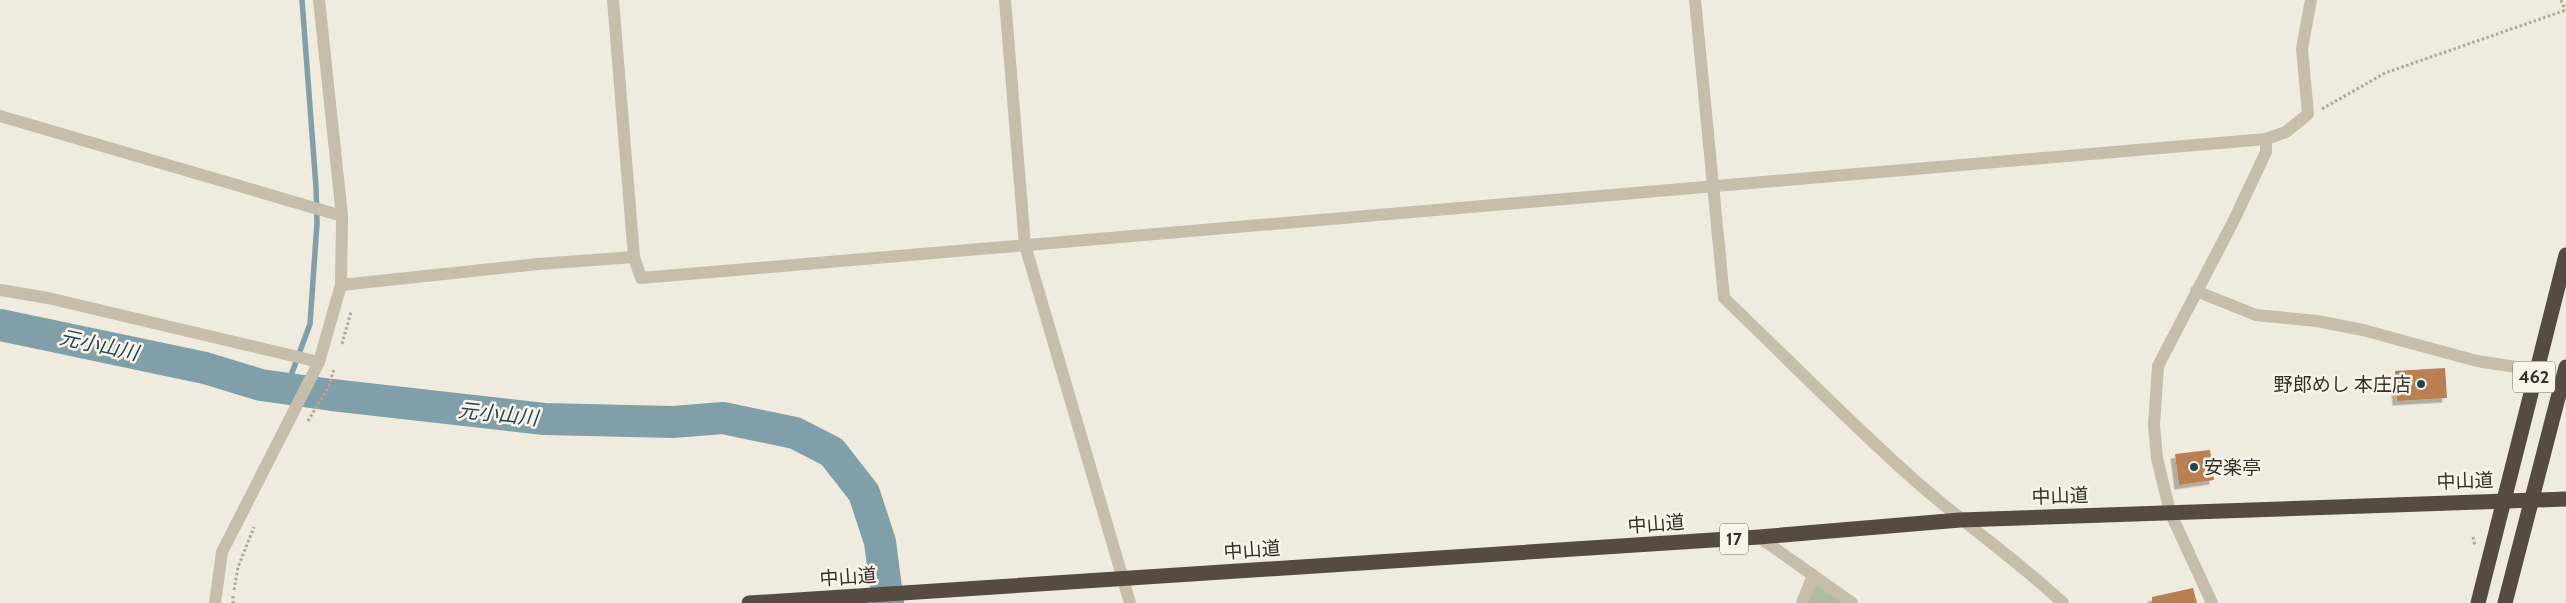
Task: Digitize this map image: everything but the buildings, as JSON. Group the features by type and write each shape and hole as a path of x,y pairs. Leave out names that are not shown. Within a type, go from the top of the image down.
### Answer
{"highway":[{"name":"462","path":"2478,603 2502,500 2566,255"},
{"name":"462","path":"2505,603 2565,371"},
{"name":"中山道","path":"749,603 1759,537 1960,520 2566,499"}],"street":[{"path":"216,603 222,552 319,362 341,285 342,216 319,0"},
{"path":"613,0 634,257 641,278 2266,140 2286,132 2308,114 2302,48 2311,0"},
{"path":"1004,0 1025,245 1130,603"},
{"path":"1695,0 1724,298 1909,475 1960,520 2029,571 2063,603"},
{"path":"0,116 342,216"},
{"path":"2212,603 2170,512 2157,458 2154,425 2158,366 2233,222 2266,152 2266,140"},
{"path":"341,285 538,264 634,257"},
{"path":"0,290 48,298 319,362"},
{"path":"2196,290 2256,315 2317,322 2363,330 2477,361 2536,370"},
{"path":"1759,537 1852,603"},
{"path":"1802,603 1813,575"}],"path":[{"path":"2308,114 2316,113 2392,70 2565,10 2561,0"}],"green space":[{"path":"1814,580 1845,603 1805,603"}],"waterway":[{"path":"286,389 310,324 317,223 302,0"},
{"name":"元小山川","path":"0,325 205,368 261,385 332,395 544,419 673,422 723,418 795,433 832,452 864,493 880,542 888,603"}],"place":[{"name":"野郎めし 本庄店","path":"2421,384"},
{"name":"安楽亭","path":"2194,467"}]}
